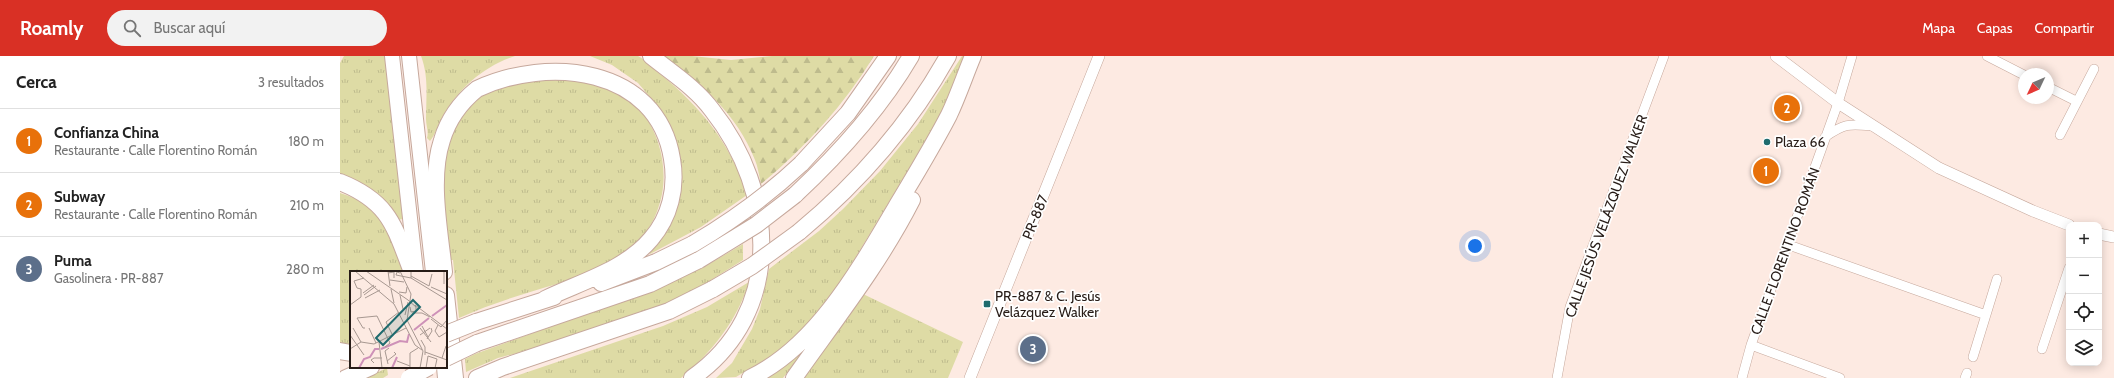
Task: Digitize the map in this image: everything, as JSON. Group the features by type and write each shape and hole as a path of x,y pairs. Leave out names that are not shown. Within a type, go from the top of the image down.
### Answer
{"highway":[{"path":"651,56 694,90 721,120 733,138 749,172 758,202 762,243 758,278 752,298 739,327 728,343 714,359 692,378"},
{"path":"447,334 476,322 545,299 589,287 627,274 693,244 727,223 757,201 801,164 848,113 888,56"},
{"path":"447,358 477,343 650,284 699,260 756,226 795,195 829,163 856,134 887,94 912,56"},
{"path":"479,377 669,311 713,289 752,266 799,232 846,191 883,151 926,94 948,56"},
{"path":"794,378 858,290 893,234 930,164 973,56"},
{"path":"444,271 436,184 438,160 442,141 448,126 459,108 484,82 513,66 540,58 581,60 606,69 625,80 647,101 656,114 666,132 670,150 674,178 672,194 669,210 663,222 643,248 632,257 604,273 545,299"},
{"path":"750,378 788,353 810,331 835,301 883,229 949,114"},
{"path":"340,182 368,195 380,205 391,220 412,271"},
{"path":"447,305 455,378"},
{"path":"340,351 350,352"},
{"path":"346,378 369,368"},
{"path":"409,378 426,368"}],"main road":[{"path":"392,56 416,271"},
{"path":"409,56 433,271"},
{"path":"444,368 445,378"}],"street":[{"name":"PR-887","path":"970,378 1100,56"},
{"name":"CALLE JESÚS VELÁZQUEZ WALKER","path":"1557,378 1570,307 1664,56"},
{"path":"1776,56 1838,103 1940,168 2033,211 2066,224"},
{"name":"CALLE FLORENTINO ROMÁN","path":"1742,378 1751,345 1786,244 1838,103 1852,56"},
{"path":"1987,56 2018,72"},
{"path":"2060,135 2076,101 2094,69"},
{"path":"2054,90 2076,101"},
{"path":"1825,137 1841,126 1851,124 1873,126"},
{"path":"2102,235 2114,237"},
{"path":"1786,244 1986,316"},
{"path":"2042,350 2066,277"},
{"path":"1974,357 1997,279"},
{"path":"1751,345 1840,378"}],"green space":[{"path":"344,56 387,56 404,219 395,220 340,175 340,63"},
{"path":"421,56 515,56 504,60 483,72 465,87 449,106 430,141 427,138 426,80 424,64"},
{"path":"590,56 638,56 675,86 701,113 723,143 741,177 747,195 701,227 650,254 648,251 662,237 670,127 661,110 638,83 612,65"},
{"path":"662,56 692,56 731,60 772,56 874,56 837,108 809,140 761,184 756,163 747,143 728,114 704,89"},
{"path":"962,56 964,56 939,119 836,290 802,330 775,354 736,377 716,378 732,363 752,329 760,309 769,269 819,231 880,171 918,124"},
{"path":"508,74 613,83 642,112 655,133 663,163 664,174 662,194 655,217 643,236 628,251 611,263 571,280 501,301 459,318 453,260 450,260 444,200 445,159 449,139 457,121 470,105"},
{"path":"340,193 367,205 376,213 389,233 404,271 350,271 350,347 340,345"},
{"path":"743,244 743,260 703,285 661,306 563,341 498,358 466,372 465,359 475,354 657,288 704,267"},
{"path":"749,282 738,310 722,335 703,358 681,378 510,378 663,326 707,307"},
{"path":"863,294 963,342 948,378 804,378"},
{"path":"810,343 783,378 765,378"},
{"path":"387,368 388,375 383,378 365,378"}],"place":[{"name":"Subway","path":"1787,108"},
{"name":"Plaza 66","path":"1767,142"},
{"name":"Confianza China","path":"1766,171"},
{"name":"PR-887 & C. Jesús Velázquez Walker","path":"987,304"},
{"name":"Puma","path":"1033,349"}]}
